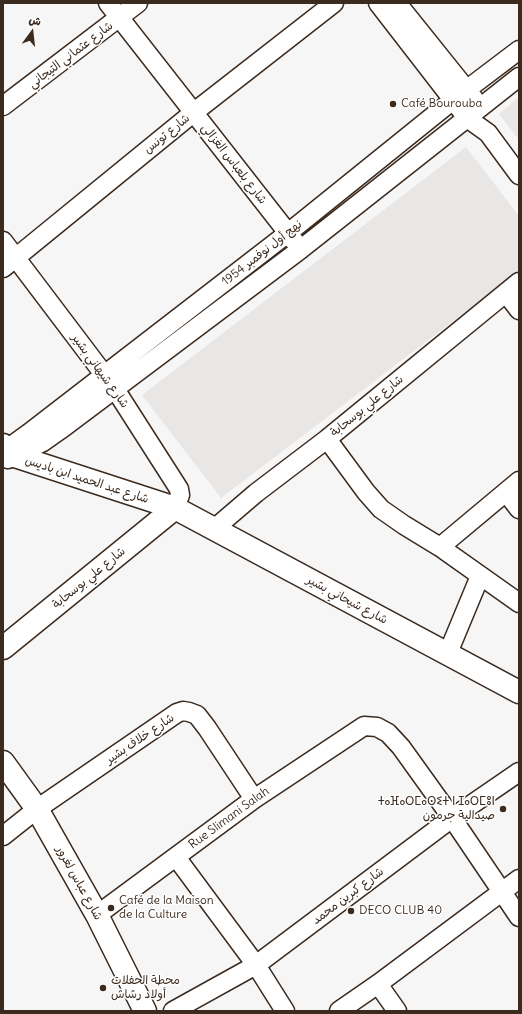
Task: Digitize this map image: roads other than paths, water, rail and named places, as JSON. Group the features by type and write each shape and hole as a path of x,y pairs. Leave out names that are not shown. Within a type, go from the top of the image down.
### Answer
{"main road":[{"name":"شارع عبد الحميد ابن باديس","path":"6,453 175,508"},
{"name":"شارع شيحاني بشير","path":"175,508 519,692"},
{"name":"شارع علي بوسحابة","path":"3,648 175,508"},
{"name":"شارع عباس لغرور","path":"3,762 37,809 97,915 144,1011"}],"street":[{"name":"شارع بلعباس الغزالي","path":"108,3 300,249"},
{"name":"شارع عثماني التيجاني","path":"3,106 138,3"},
{"name":"شارع تونس","path":"9,263 193,113 334,3"},
{"path":"378,3 460,95"},
{"path":"397,3 460,95 519,175"},
{"name":"نهج أول نوفمبر 1954","path":"6,453 29,433 288,233 460,95 519,50"},
{"name":"نهج أول نوفمبر 1954","path":"6,453 43,442 300,249 519,77"},
{"path":"322,206 334,222"},
{"name":"شارع شيهاني بشير","path":"3,241 9,263 104,375 179,489 180,495 175,508"},
{"path":"512,288 519,310"},
{"name":"شارع علي بوسحابة","path":"214,529 256,493 327,439 512,288"},
{"path":"327,439 366,492 381,509 440,547 519,603"},
{"path":"440,547 512,486 519,509"},
{"path":"448,653 480,576"},
{"name":"شارع خلاف بشير","path":"3,836 37,809 171,717 183,711 196,715 207,728 254,799"},
{"name":"Rue Slimani Salah","path":"97,915 254,799 364,726 377,727 388,733 401,747 452,818"},
{"name":"شارع كبرين محمد","path":"173,1011 256,965 452,818 519,772"},
{"path":"452,818 519,917"},
{"path":"176,857 256,965 285,1011"},
{"path":"339,1011 519,880"},
{"path":"378,984 397,1011"}],"place":[{"name":"Café Bourouba","path":"393,104"},
{"name":"ⵜⴰⴼⴰⵔⵎⴰⵙⵉⵜ ⵏ ⵊⴰⵔⵎⵓⵏ صيدالية جرمون","path":"503,809"},
{"name":"Café de la Maison de la Culture","path":"111,908"},
{"name":"DECO CLUB 40","path":"351,911"},
{"name":"محطة الحفلات أولاد رشاش","path":"103,988"}]}
